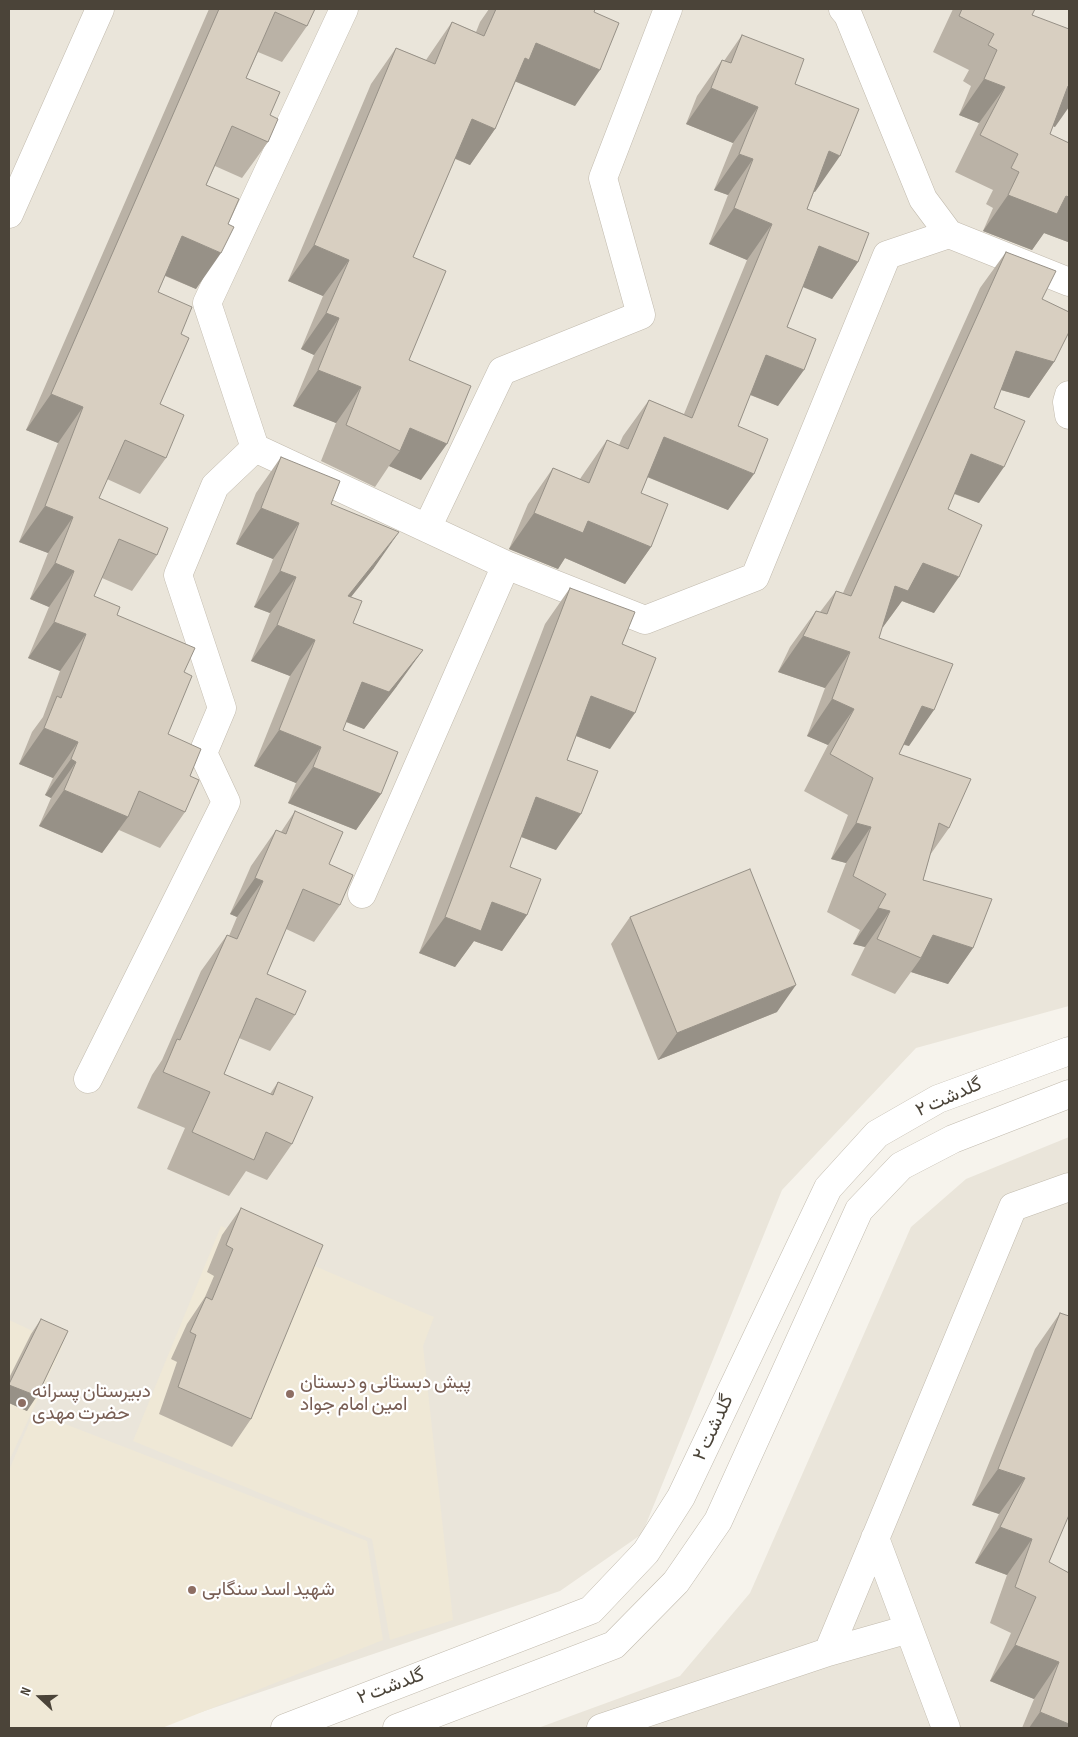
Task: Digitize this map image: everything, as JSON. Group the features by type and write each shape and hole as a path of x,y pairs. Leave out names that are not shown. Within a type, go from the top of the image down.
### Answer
{"street":[{"path":"9,214 100,9"},
{"path":"344,9 207,303 255,448 506,565 645,620 755,577 887,255 948,234"},
{"path":"428,528 502,371 641,315 603,178 668,9"},
{"path":"843,9 848,15 923,199 948,234 1069,282"},
{"path":"1069,395 1067,402 1069,415"},
{"path":"88,1079 226,802 203,753 222,708 178,575 215,486 255,448"},
{"path":"362,894 506,565"},
{"name":"گلدشت ۲","path":"285,1728 591,1610 646,1552 681,1497 828,1188 877,1134 938,1099 1069,1051"},
{"name":"گلدشت ۲","path":"397,1728 614,1645 676,1582 718,1521 859,1210 901,1166 953,1138 1069,1094"},
{"path":"828,1652 1013,1206 1069,1187"},
{"path":"875,1538 946,1728"},
{"path":"601,1728 828,1652 909,1629"}],"shaded area":[{"path":"9,9 1069,9 1069,1006 916,1048 782,1190 642,1534 560,1591 154,1728 9,1728"},
{"path":"1069,1137 1069,1728 538,1728 680,1676 750,1593 911,1227 966,1179"},
{"name":"پیش دبستانی و دبستان امین امام جواد","path":"221,1226 434,1317 423,1346 453,1620 390,1640 372,1539 133,1441"},
{"name":"دبیرستان پسرانه حضرت مهدی","path":"9,1320 63,1345 9,1461"},
{"name":"شهید اسد سنگابی","path":"34,1412 367,1541 383,1640 162,1728 9,1728 9,1470"}],"building":[{"path":"219,9 315,9 307,26 275,12 246,78 280,92 270,115 278,119 268,142 232,126 206,185 239,199 228,224 234,227 221,253 182,236 158,292 192,307 181,334 189,338 160,404 184,415 166,458 125,440 99,498 168,528 157,555 119,539 94,596 120,607 117,615 195,648 184,672 192,676 168,734 201,749 190,776 199,780 185,812 139,791 128,817 64,790 76,762 71,759 78,742 44,728 57,696 61,698 86,634 54,622 74,571 55,563 73,517 45,506 83,407 51,394"},
{"path":"496,9 595,9 594,12 619,23 600,70 536,43 529,60 525,58 495,129 472,119 413,257 446,271 409,360 471,386 447,444 410,428 400,451 346,425 361,387 318,370 339,318 326,313 349,260 314,245 396,48 435,64 452,22 484,36"},
{"path":"962,9 1035,9 1032,15 1069,29 1069,86 1050,134 1069,143 1069,197 1066,196 1057,214 1008,195 1019,172 1011,168 1018,154 980,135 1005,87 984,79 997,50 988,45 994,34 959,16"},
{"path":"742,35 804,59 795,84 859,109 840,156 829,151 807,209 869,233 858,262 819,246 787,327 816,339 804,370 766,355 738,426 768,439 754,474 664,437 641,493 668,504 651,547 588,521 583,533 534,513 553,468 589,483 607,440 628,449 649,400 692,418 772,224 734,208 753,159 739,154 758,107 711,88 722,60 731,63"},
{"path":"1006,252 1056,271 1042,299 1069,312 1069,332 1054,362 1016,351 994,408 1025,421 1004,467 971,454 948,509 982,525 959,577 923,563 908,591 895,586 879,638 953,664 934,710 922,706 899,754 971,779 949,828 939,823 923,880 992,899 973,948 933,935 921,958 877,939 890,911 878,908 886,894 853,876 871,827 856,823 873,778 830,754 854,709 832,699 850,652 803,636 816,611 827,614 836,591 851,596"},
{"path":"281,457 340,481 331,504 399,532 348,596 362,601 353,623 423,650 389,692 362,682 343,730 398,752 381,794 313,767 321,747 279,730 315,640 277,625 296,577 280,571 299,523 261,508"},
{"path":"570,588 635,612 622,644 656,658 635,713 591,696 567,760 598,771 581,814 536,797 510,867 541,879 527,915 492,902 481,931 445,917"},
{"path":"295,811 343,832 329,864 353,875 340,905 303,889 267,974 306,991 295,1015 256,998 224,1074 273,1095 278,1082 313,1097 292,1144 266,1132 254,1160 192,1132 210,1092 163,1072 177,1039 180,1040 227,935 237,939 263,881 255,878 276,830 286,834"},
{"path":"750,869 796,985 677,1033 630,917"},
{"path":"241,1208 323,1245 251,1419 178,1387 196,1335 190,1332 206,1297 212,1300 233,1249 226,1245"},
{"path":"1060,1313 1069,1316 1069,1515 1049,1562 1069,1573 1069,1724 1040,1712 1059,1662 1015,1645 1036,1597 1015,1587 1032,1539 1000,1527 1025,1478 998,1469"},
{"path":"41,1319 68,1331 37,1396 9,1384"}],"place":[{"name":"پیش دبستانی و دبستان امین امام جواد","path":"290,1394"},
{"name":"دبیرستان پسرانه حضرت مهدی","path":"22,1403"},
{"name":"شهید اسد سنگابی","path":"192,1590"}]}
